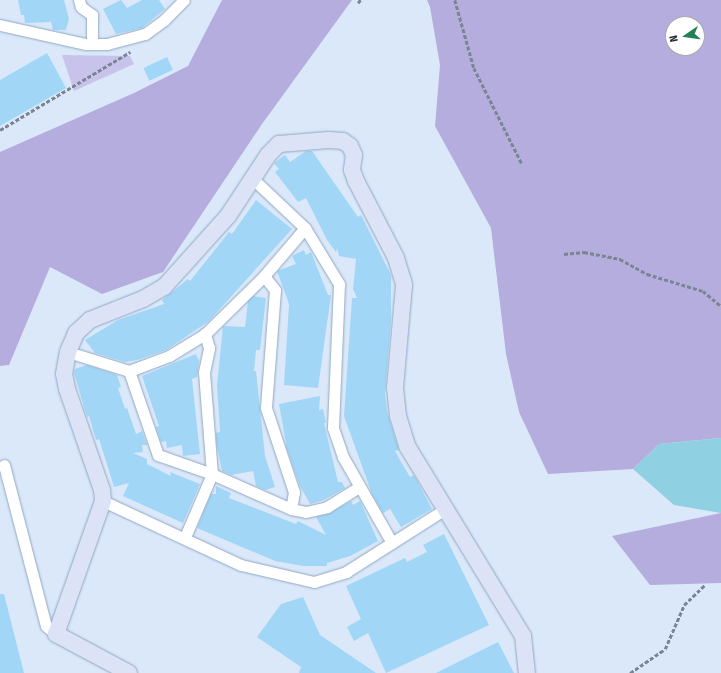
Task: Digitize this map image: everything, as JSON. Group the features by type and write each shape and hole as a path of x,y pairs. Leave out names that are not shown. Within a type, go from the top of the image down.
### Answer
{"street":[{"path":"79,0 81,7 92,15 92,44"},
{"path":"0,25 92,44 107,44 145,34 164,20 184,0"},
{"path":"56,634 103,501 102,490 67,389 64,374 68,352 76,333 90,320 143,299 164,287 228,216 279,144 329,140 343,141 350,146 354,155 352,170 356,181 396,258 404,285 395,388 398,416 407,446 523,636 526,673"},
{"path":"253,179 304,228 339,284 333,428 343,457 358,488 392,543"},
{"path":"68,352 129,371 169,356 205,334 264,276 304,228"},
{"path":"264,276 275,290 266,408 294,492 291,508"},
{"path":"185,537 212,474 204,372 209,348 205,334"},
{"path":"129,371 158,455 212,474 291,508 306,512 327,507 358,488"},
{"path":"4,465 46,626 56,634 129,673"},
{"path":"103,501 185,537 241,565 314,582 346,572 446,508"}],"path":[{"path":"455,0 474,68 522,164"},
{"path":"0,130 136,48"},
{"path":"564,254 584,252 620,260 647,274 703,291 721,306"},
{"path":"630,673 665,649 684,605 705,585"}],"shaded area":[{"path":"222,0 352,0 262,124 163,272 102,294 50,267 9,365 0,366 0,152 134,93 188,66"},
{"path":"427,0 721,0 721,438 659,444 633,469 548,474 519,412 506,354 491,228 435,126 440,65 430,7"},
{"path":"62,55 130,56 134,64 74,91"},
{"path":"721,513 721,583 650,585 612,536"}],"water":[{"path":"721,438 721,513 674,505 633,469 659,444"}],"building":[{"path":"18,0 64,0 69,19 66,30 53,30 51,22 25,23 24,15 21,15"},
{"path":"121,0 127,8 142,0 159,0 165,9 142,28 116,34 103,9"},
{"path":"47,53 66,88 0,126 0,80"},
{"path":"167,57 173,70 149,81 143,68"},
{"path":"306,151 312,151 358,217 361,215 391,275 391,320 385,394 387,411 399,450 395,451 410,477 414,475 432,509 401,527 390,509 383,513 372,494 344,416 352,298 357,298 353,289 356,259 339,256 337,248 336,252 327,240 306,198 298,202 275,172 279,169 274,163 285,155 290,162"},
{"path":"256,200 292,229 209,321 166,350 137,360 125,362 95,353 85,340 118,320 164,304 162,300 188,279 190,281 229,232 232,234"},
{"path":"304,250 306,255 311,252 328,295 331,295 318,388 284,385 289,304 277,271 296,264 292,256"},
{"path":"253,296 266,298 260,350 256,350 254,371 256,371 265,456 275,487 265,490 256,486 253,471 231,475 222,471 216,441 216,433 220,432 217,385 223,326 245,327 248,301"},
{"path":"196,354 199,361 197,377 192,379 200,454 183,456 182,445 167,448 166,441 161,442 156,427 159,426 142,376"},
{"path":"87,365 117,375 121,387 118,388 125,409 127,408 136,434 142,431 147,445 142,445 143,452 133,453 147,459 147,464 171,476 170,472 200,484 183,523 123,496 129,483 114,487 99,439 96,440 89,416 87,417 74,373 75,369"},
{"path":"320,396 319,410 323,409 326,423 324,423 338,482 342,482 345,488 324,500 310,504 300,486 287,449 279,404"},
{"path":"216,486 231,493 229,498 296,524 298,521 326,535 316,517 330,513 351,501 353,505 360,501 378,541 350,556 327,563 327,566 303,566 275,561 197,528 211,494 216,494"},
{"path":"444,534 489,625 386,673 368,633 354,641 347,627 361,619 346,586 405,558 407,562 427,552 423,545"},
{"path":"0,594 4,594 24,673 0,673"},
{"path":"303,597 320,635 376,673 299,673 301,667 257,637 281,604"},
{"path":"498,642 514,673 436,673"}]}
